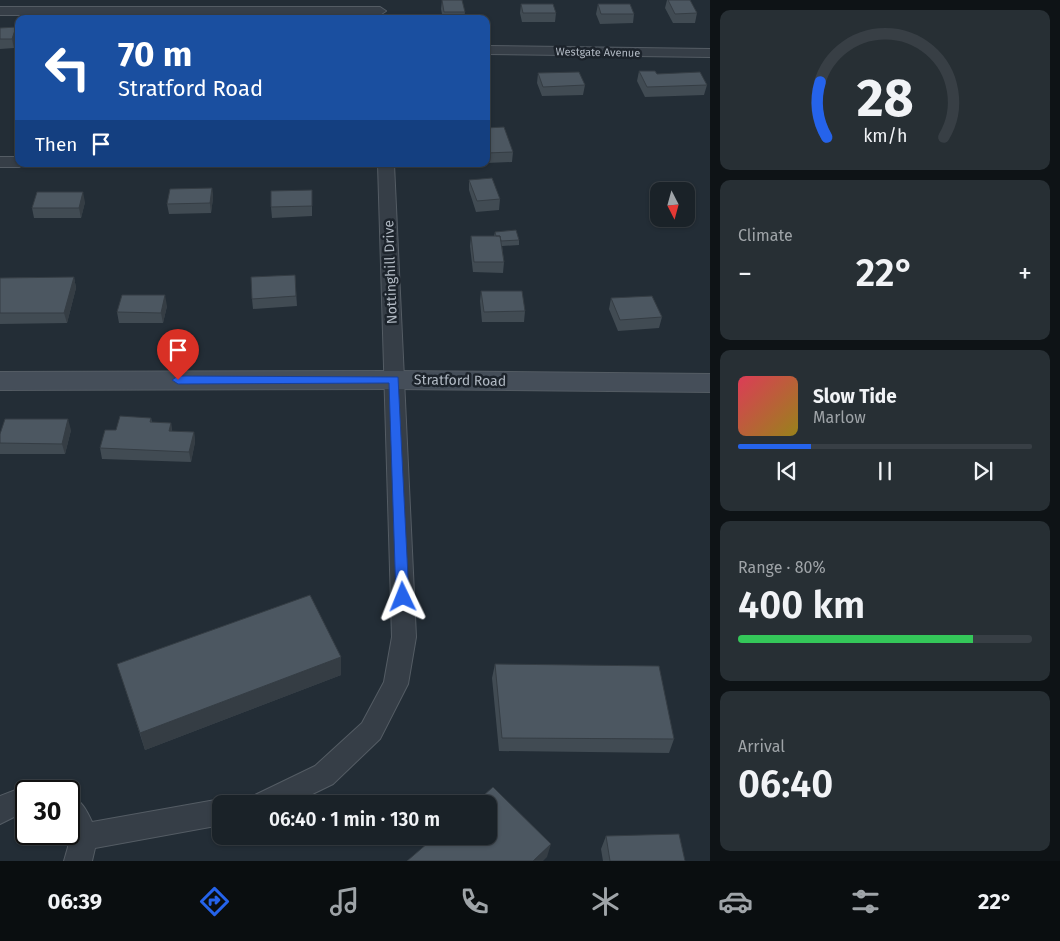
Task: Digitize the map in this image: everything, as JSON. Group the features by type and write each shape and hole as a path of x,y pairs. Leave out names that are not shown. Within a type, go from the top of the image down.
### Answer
{"main road":[{"name":"Stratford Road","path":"0,380 395,380 710,383"}],"street":[{"path":"0,11 380,10"},
{"name":"Westgate Avenue","path":"490,50 710,53"},
{"path":"0,162 15,162"},
{"name":"Nottinghill Drive","path":"283,795 324,775 371,731 396,684 404,637 386,167"},
{"path":"0,811 15,803"},
{"path":"80,849 212,814"}],"building":[{"path":"442,0 462,0 465,12 444,12"},
{"path":"668,0 690,0 697,13 675,14"},
{"path":"521,4 553,4 556,13 523,13"},
{"path":"598,4 630,4 634,14 601,14"},
{"path":"15,27 12,39 0,39 0,28"},
{"path":"639,71 655,71 657,74 700,72 707,85 647,87"},
{"path":"579,72 585,85 543,87 538,73"},
{"path":"504,127 513,152 490,153 490,128"},
{"path":"492,178 500,199 477,201 469,180"},
{"path":"212,188 210,203 167,204 170,189"},
{"path":"312,190 312,206 271,207 271,191"},
{"path":"37,192 83,192 79,208 32,208"},
{"path":"516,230 519,240 501,241 500,236 496,236 495,232"},
{"path":"471,236 500,236 504,262 474,262"},
{"path":"295,275 296,296 252,299 251,277"},
{"path":"74,277 64,313 0,313 0,278"},
{"path":"481,291 522,291 525,311 484,312"},
{"path":"122,295 165,295 161,313 117,312"},
{"path":"652,296 662,317 620,320 611,298"},
{"path":"120,416 151,418 150,422 171,423 169,431 194,432 189,452 100,448 105,430 116,430"},
{"path":"5,419 68,419 62,444 0,443 0,434"},
{"path":"310,595 341,657 140,733 117,664"},
{"path":"495,664 659,666 674,739 502,738"},
{"path":"493,787 551,844 533,861 407,861 426,845 497,845 497,795 484,795"},
{"path":"679,834 685,861 610,861 606,836"}],"route":[{"path":"178,380 395,380 403,597"}]}
